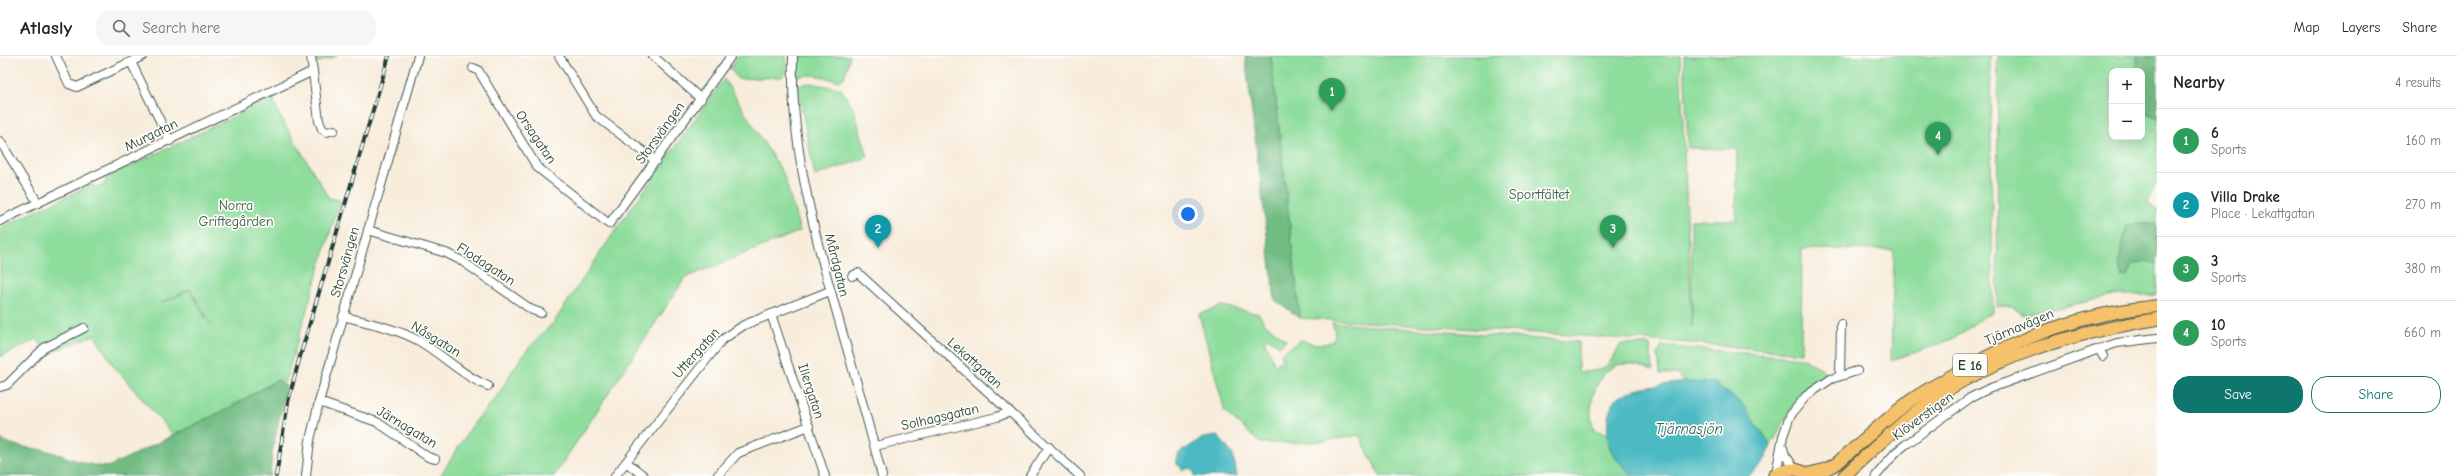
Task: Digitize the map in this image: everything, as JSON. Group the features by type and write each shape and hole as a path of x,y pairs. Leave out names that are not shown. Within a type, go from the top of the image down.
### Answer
{"highway":[{"name":"Tjärnavägen","path":"1808,475 1836,464 1911,401 1992,354 2033,335 2077,320 2122,310 2157,306"},
{"name":"Tjärnavägen","path":"1844,476 1922,408 1995,364 2042,345 2080,333 2157,319"},
{"path":"1775,475 1786,470 1796,470 1808,475"}],"street":[{"path":"56,56 69,84 77,87 143,56"},
{"path":"311,56 319,121 322,129 328,132 334,130"},
{"name":"Storsvängen","path":"306,476 310,440 319,402 418,56"},
{"path":"559,56 596,116 656,161"},
{"path":"653,56 701,99"},
{"name":"Storsvängen","path":"609,224 701,99 730,56"},
{"name":"Mårdgatan","path":"793,56 792,97 799,155 808,202 830,291 875,446 882,476"},
{"path":"131,62 170,140"},
{"name":"Orsagatan","path":"473,68 478,70 538,167 609,224"},
{"name":"Murgatan","path":"0,221 313,71"},
{"path":"0,141 38,203"},
{"name":"Flodagatan","path":"368,230 446,253 462,261 532,310 541,313"},
{"name":"Lekattgatan","path":"852,276 858,274 1080,476"},
{"name":"Uttergatan","path":"614,476 722,340 744,325 830,291"},
{"name":"Illergatan","path":"771,314 825,476"},
{"name":"Nåsgatan","path":"343,316 398,332 417,340 476,381 488,386"},
{"path":"1840,375 1841,324"},
{"path":"0,387 7,385 44,348 84,328"},
{"name":"Klöverstigen","path":"1876,476 1895,453 1970,398 1988,388 2101,353 2117,343 2157,338"},
{"path":"1796,470 1785,455 1783,446 1783,436 1790,416 1806,396 1840,375 1857,371"},
{"name":"Järnagatan","path":"319,402 377,422 428,457 435,459"},
{"name":"Solhagsgatan","path":"875,446 997,417 1010,412"},
{"path":"717,476 738,453 809,426"},
{"path":"1775,475 1783,446"},
{"path":"1030,476 1049,447"},
{"path":"626,462 644,476"}],"green space":[{"path":"314,56 337,56 316,63"},
{"path":"738,56 786,56 786,70 782,77 738,79 731,69"},
{"path":"797,56 850,56 844,78 839,81 814,75 797,76"},
{"path":"1245,56 1271,56 1300,318 1275,300"},
{"name":"Sportfältet","path":"1271,56 1680,56 1692,327 1691,220 1736,220 1737,149 1688,148 1684,56 1990,56 1993,313 1977,321 1954,338 1891,360 1894,250 1802,249 1801,353 1692,343 1300,318"},
{"path":"1998,56 2137,56 2138,68 2109,68 2109,140 2145,140 2145,112 2157,118 2157,180 2147,203 2157,210 2157,295 2119,295 2028,314 2021,313 2013,307 1997,306"},
{"path":"2137,56 2157,56 2157,118 2145,112 2145,68 2138,68"},
{"path":"724,79 784,175 800,231 685,278 554,476 440,476 474,423 498,395 527,350 554,322 617,228"},
{"path":"811,83 841,89 854,110 868,157 815,176 797,85"},
{"name":"Norra Griftegården","path":"273,98 278,113 329,198 340,200 285,382 277,380 229,408 173,435 113,365 94,335 48,354 37,339 0,357 0,228 93,184 95,188 107,182 105,178","holes":["190,289 209,321 213,325 207,320 190,290 161,303"]},
{"path":"2157,223 2157,264 2145,261 2133,265 2128,276 2122,277 2118,265 2127,225"},
{"path":"1223,306 1259,314 1264,323 1286,340 1279,346 1269,338 1264,340 1275,365 1282,360 1281,353 1301,340 1314,344 1326,344 1334,340 1335,331 1332,323 1578,342 1578,372 1595,371 1605,367 1621,344 1650,345 1653,370 1628,364 1615,366 1607,371 1600,379 1592,399 1591,410 1594,430 1609,434 1609,440 1613,452 1633,476 1380,476 1359,435 1310,442 1260,443 1225,412 1199,314"},
{"path":"1662,346 1802,358 1821,368 1827,375 1800,394 1771,445 1741,403 1714,383 1683,382 1677,374 1660,374 1658,354"},
{"path":"277,380 286,386 272,453 270,476 0,476 0,439 17,446 48,451 85,463 108,467 229,408"}],"water":[{"name":"Tjärnasjön","path":"1683,382 1714,383 1741,403 1771,445 1763,462 1748,476 1633,476 1616,458 1609,445 1607,432 1608,418 1615,400 1620,396 1634,390"},
{"path":"1218,436 1233,455 1237,476 1195,476 1194,472 1189,468 1183,470 1176,463 1179,453 1203,438"}],"railway":[{"path":"276,476 288,402 299,360 389,56"}],"place":[{"name":"6","path":"1332,111"},
{"name":"10","path":"1938,155"},
{"name":"Villa Drake","path":"878,248"},
{"name":"3","path":"1613,248"}]}
